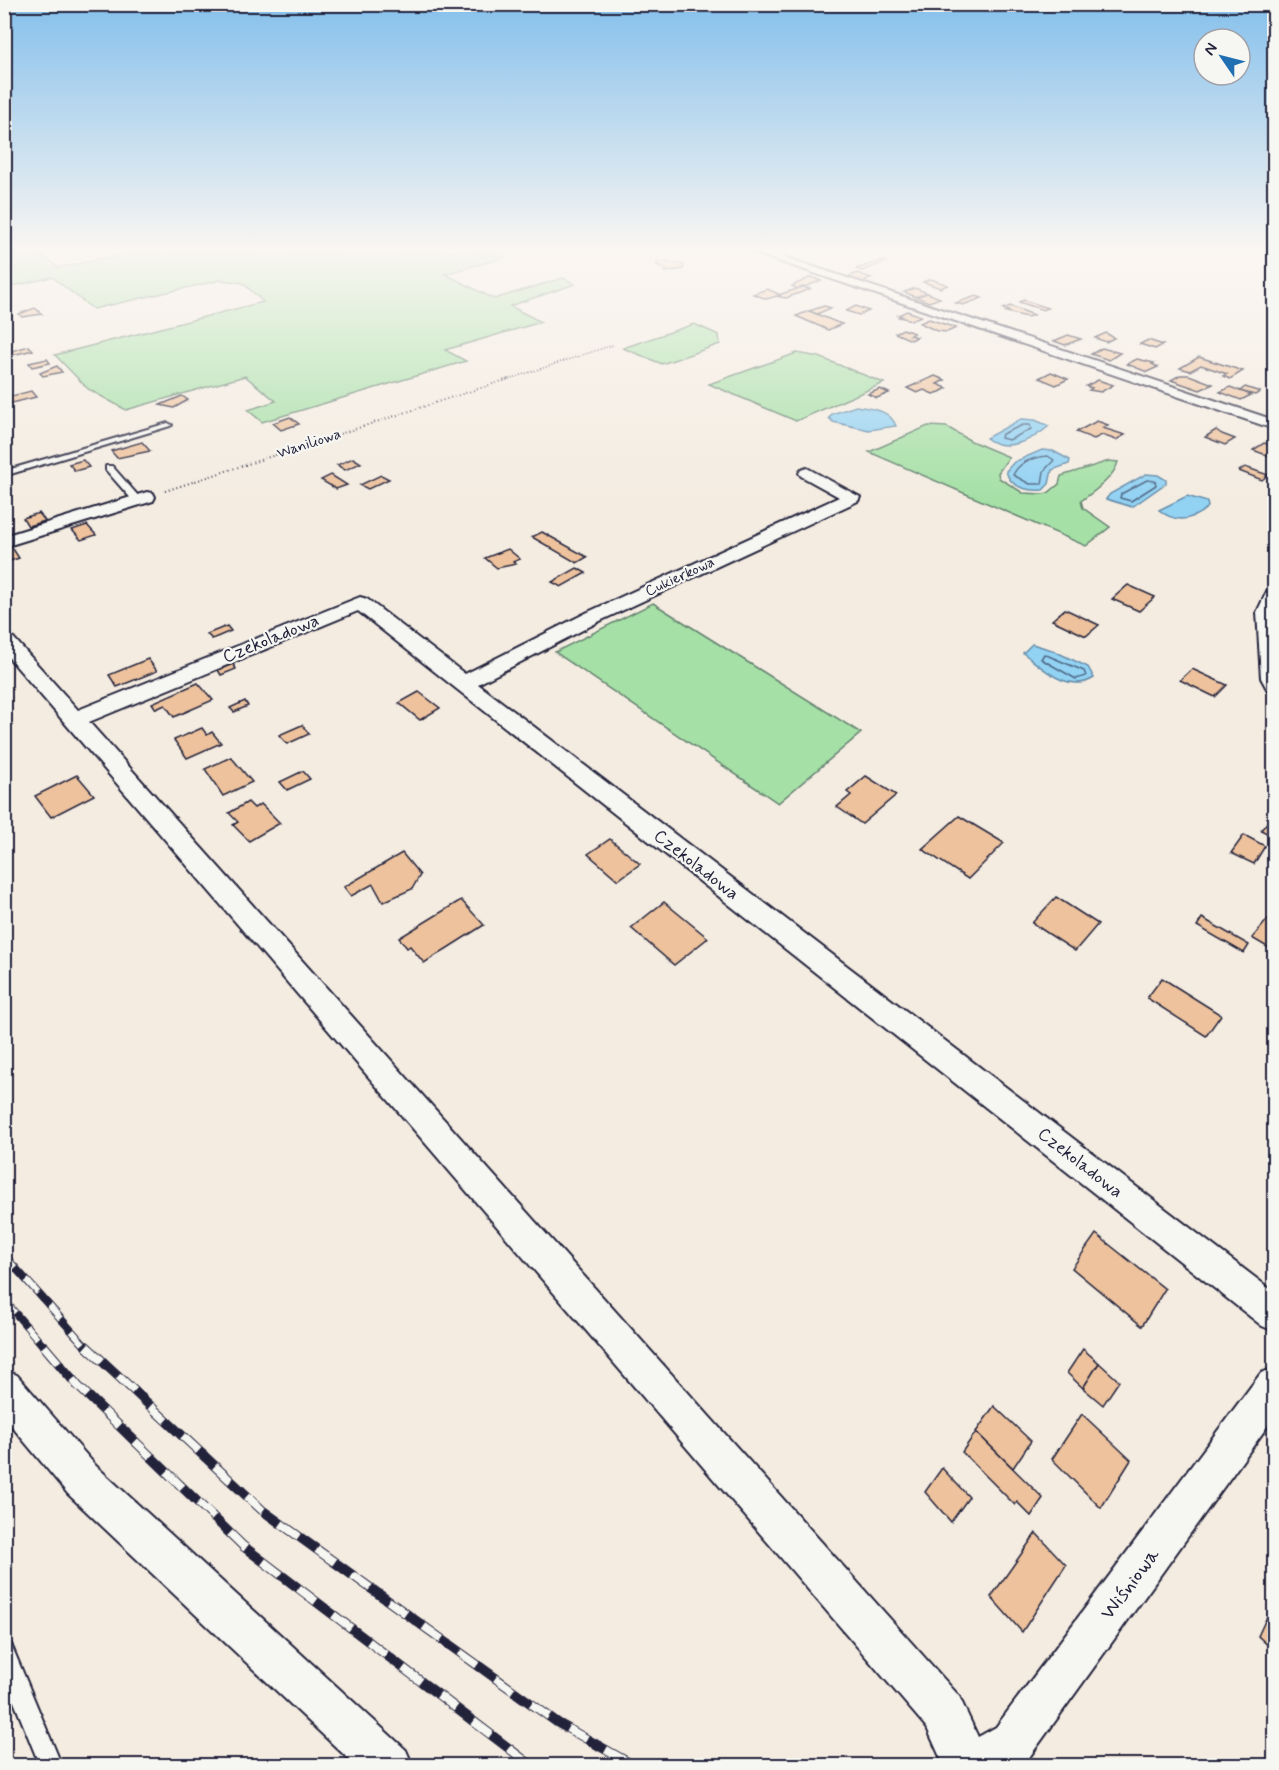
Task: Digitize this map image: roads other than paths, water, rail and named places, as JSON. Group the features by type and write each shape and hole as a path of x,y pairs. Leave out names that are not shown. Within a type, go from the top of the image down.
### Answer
{"street":[{"path":"1001,334 1275,425"},
{"name":"Cukierkowa","path":"463,683 595,616 852,496 807,472"},
{"path":"4,542 142,498"},
{"path":"1275,595 1267,612 1271,678 1275,684"},
{"name":"Czekoladowa","path":"76,719 360,603 1275,1314"},
{"path":"4,639 943,1712 969,1766"},
{"name":"Wiśniowa","path":"969,1766 1012,1743 1275,1386"},
{"path":"4,1388 82,1480 390,1766"}],"lane":[{"path":"4,474 168,425"},
{"path":"109,468 142,498"},
{"path":"4,1651 51,1766"}],"water":[{"path":"856,406 885,413 896,426 869,430 833,422 829,418 832,414"},
{"path":"1021,419 1035,420 1049,426 1027,440 1010,445 1001,445 986,438"},
{"path":"1042,450 1053,451 1070,460 1069,464 1052,470 1049,484 1043,490 1026,489 1011,481 1006,471 1014,462"},
{"path":"1146,474 1158,475 1166,480 1166,483 1132,507 1106,499 1110,494"},
{"path":"1187,496 1207,502 1208,507 1184,519 1172,517 1159,510"},
{"path":"1032,644 1052,650 1088,667 1094,678 1075,683 1057,678 1023,653"}],"railway":[{"path":"4,1255 87,1348"},
{"path":"4,1300 45,1348"},
{"path":"44,1346 78,1386 243,1546 532,1766"},
{"path":"86,1346 262,1510 558,1723 635,1766"}]}
